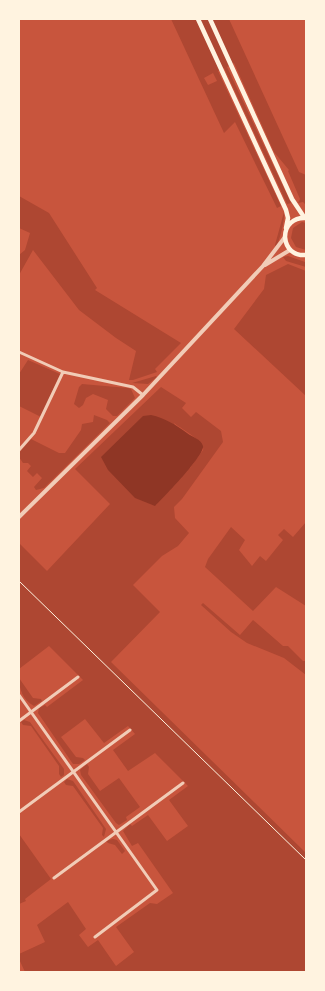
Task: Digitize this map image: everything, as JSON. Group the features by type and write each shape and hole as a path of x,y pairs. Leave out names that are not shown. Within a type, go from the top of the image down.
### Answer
{"main road":[{"path":"198,19 285,207 288,218 284,237 290,250 305,256"},
{"path":"210,19 289,192 305,218 293,220 286,228"}],"street":[{"path":"19,517 143,395 262,266 284,237"},
{"path":"262,266 290,250"},
{"path":"19,352 63,372 127,385 136,389 143,395"},
{"path":"19,450 34,433 63,372"},
{"path":"19,721 78,677"},
{"path":"19,695 157,890 95,937"},
{"path":"19,812 130,730"},
{"path":"54,878 183,783"}],"path":[{"path":"19,581 306,860"}],"shaded area":[{"path":"171,19 229,19 299,172 306,175 306,205 303,202 298,203 300,199 288,171 289,170 274,152 234,63 227,67 291,203 287,204 224,68 218,71 281,206 277,208 235,122 224,133","holes":["213,73 217,81 208,85 204,78"]},
{"path":"19,196 49,213 97,288 95,290 181,343 155,369 157,372 129,380 136,351 79,310 33,250 19,275 19,255 25,250 30,233 19,228"},
{"path":"284,212 282,230 276,247 275,245"},
{"path":"302,222 306,223 306,250 296,247 291,238 293,228"},
{"path":"288,256 305,262 306,267 286,261 283,257"},
{"path":"288,264 306,271 306,396 234,329 264,289 266,275"},
{"path":"28,360 60,374 41,417 19,406 19,374"},
{"path":"156,376 157,377 148,384 132,383"},
{"path":"82,384 128,388 131,389 135,398 117,416 113,416 106,409 108,400 93,394 86,398 83,405 79,408 74,404 79,387"},
{"path":"161,387 186,403 182,408 191,417 196,412 221,431 223,442 182,499 174,507 175,518 189,533 178,546 162,556 133,585 160,612 111,662 306,853 306,972 25,972 19,959 19,954 45,942 37,925 68,902 86,929 79,935 88,947 98,940 116,966 134,952 116,927 150,903 157,904 173,893 138,843 132,846 123,831 130,824 132,826 148,815 167,841 188,826 169,800 188,786 155,753 128,771 113,750 135,734 128,726 104,743 85,719 61,737 76,757 83,758 85,760 79,764 73,764 38,713 39,708 45,705 47,707 83,680 49,646 19,669 19,543 47,571 110,504 75,469","holes":["174,423 197,439 203,447 203,450 190,468"]},
{"path":"94,415 107,420 110,423 44,488 36,490 34,487 42,478 37,473 33,477 27,471 31,466 28,463 23,463 19,457 19,453 31,439 59,453 65,453 81,430 82,424 93,422"},
{"path":"151,415 166,420 198,440 203,446 202,451 191,467 155,506 135,498 108,470 101,457 143,416"},
{"path":"306,522 306,606 276,587 253,611 205,567 208,559 231,527 245,540 239,550 252,566 260,556 266,561 283,540 278,535 284,529 293,537"},
{"path":"203,603 240,635 253,620 283,646 288,646 303,661 306,661 306,675 284,658 247,643 231,632 201,605"},
{"path":"19,678 33,698 41,699 42,701 34,706 27,701 21,690"},
{"path":"24,720 30,722 64,769 64,775 61,777 59,774 59,766 31,726 23,725 21,722"},
{"path":"87,764 89,767 88,774 100,791 119,778 140,807 126,817 127,820 119,825 81,775 80,770"},
{"path":"67,779 73,781 106,829 104,837 102,835 103,828 73,786 66,785 64,782"},
{"path":"19,834 51,879 25,899 26,901 19,904"},
{"path":"113,839 117,840 125,851 122,854 115,845 106,841"}]}
